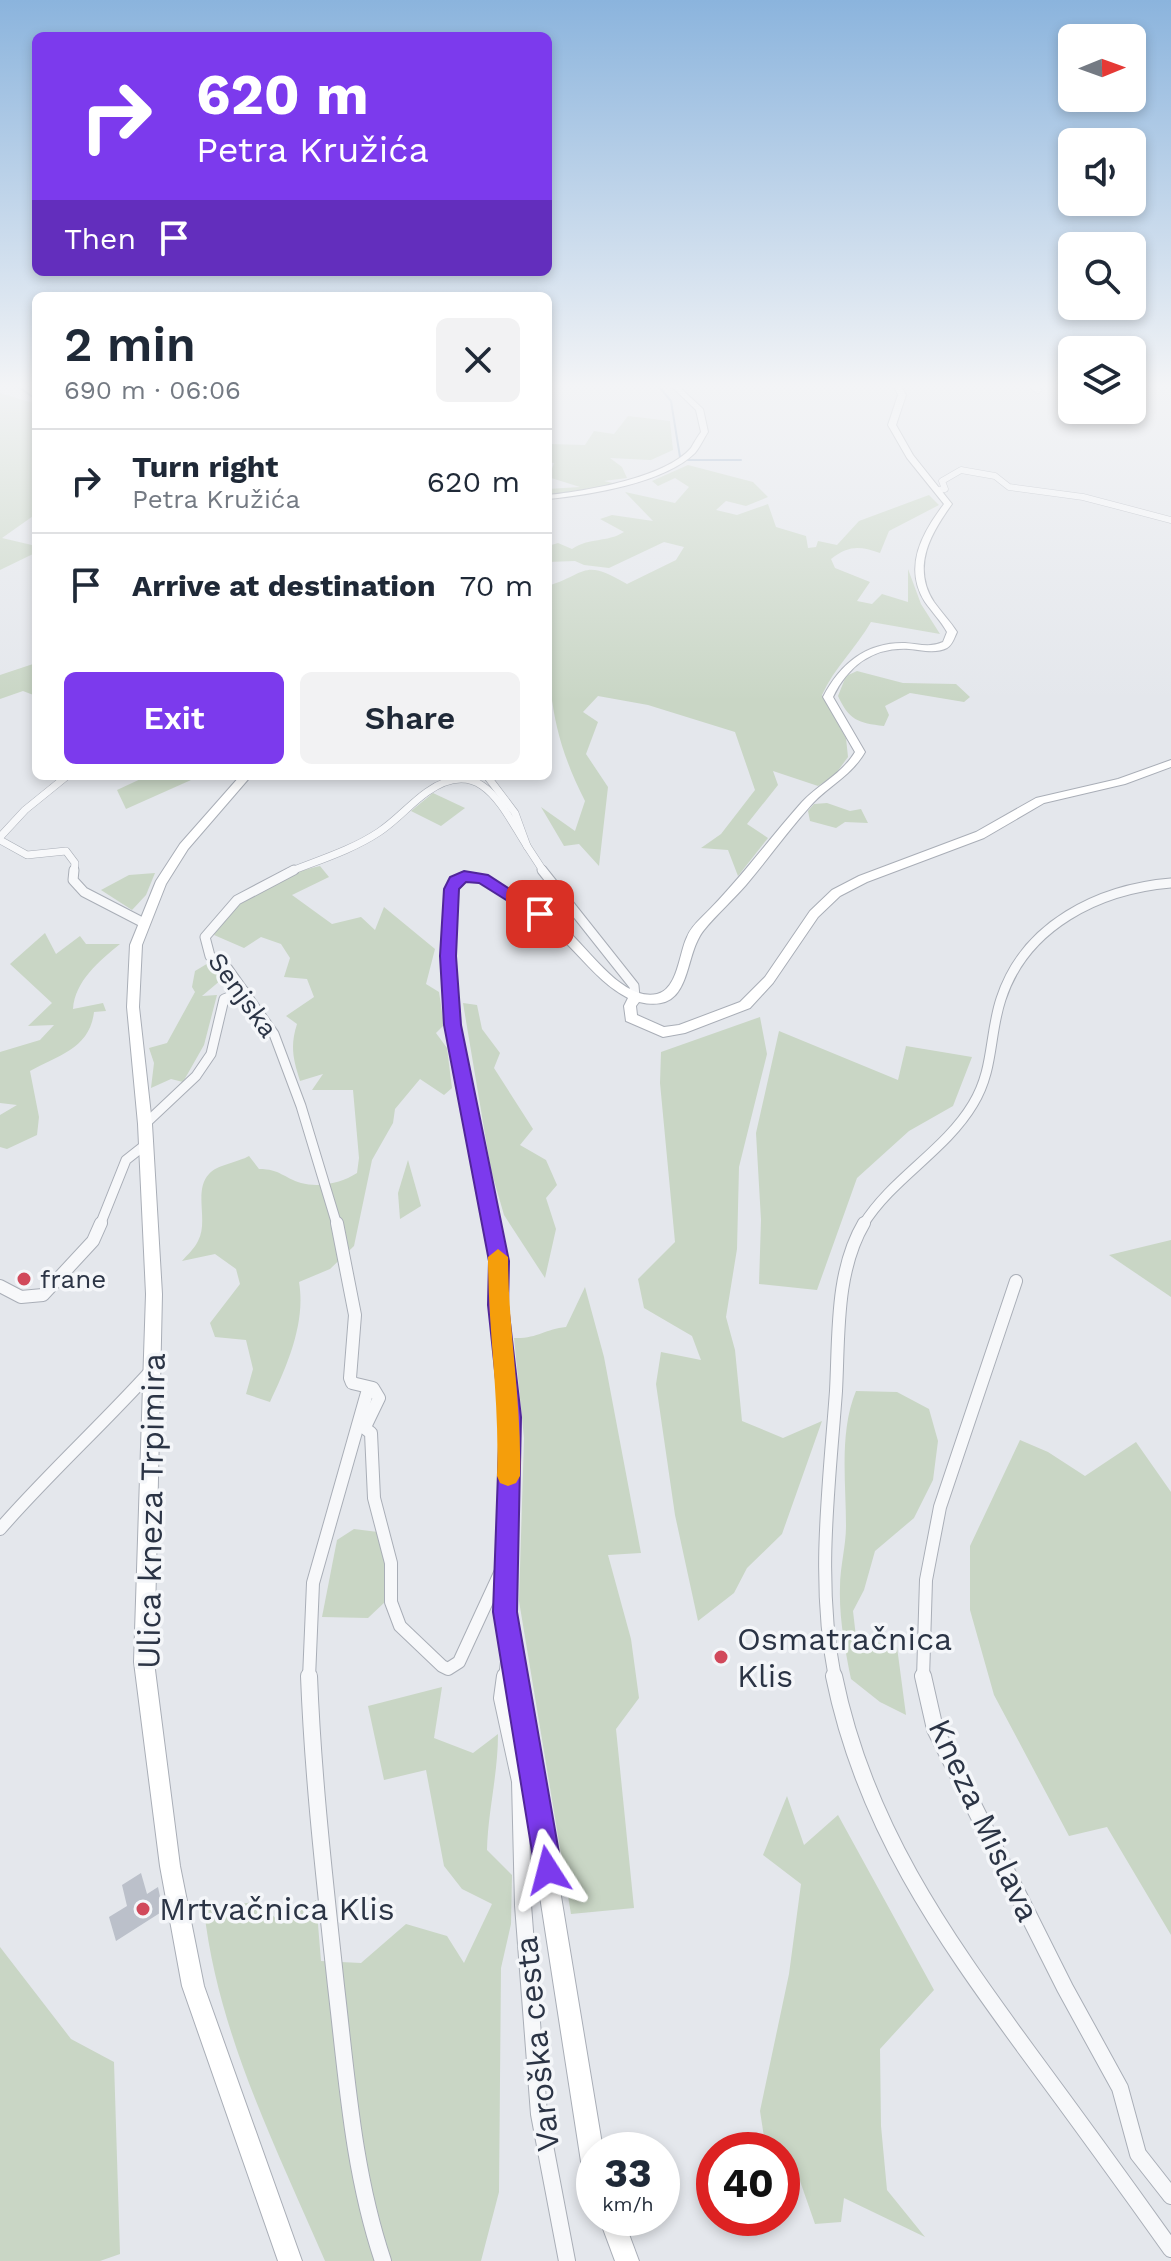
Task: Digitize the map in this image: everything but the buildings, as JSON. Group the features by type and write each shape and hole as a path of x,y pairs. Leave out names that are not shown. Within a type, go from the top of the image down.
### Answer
{"street":[{"path":"552,497 609,490"},
{"path":"588,2132 505,1612 510,1417 498,1305 499,1261 452,1025 448,940 452,889 456,880 473,876 519,900 564,934 622,990 635,997 655,999 673,991 685,964 690,936 720,909 810,800 854,763 860,752 828,697 837,676 851,662 891,646 928,650 947,644 952,632 920,583 918,564 921,545 930,525 948,504 938,490 941,490"},
{"path":"1028,490 1083,497 1171,520"},
{"path":"490,780 515,813 527,846 555,890 634,986 631,1018 663,1032 680,1030 745,1005 766,983 814,914 836,893 863,879 980,835 1040,800 1121,782 1171,763"},
{"path":"62,780 25,810 0,839 27,855 66,851 75,863 73,880 84,892 142,922"},
{"name":"Ulica kneza Trpimira","path":"243,780 184,847 160,884 142,922 136,945 133,1007 153,1254 155,1367 144,1577 144,1662 170,1866 193,1986 290,2261"},
{"name":"Senjska","path":"361,1426 379,1398 373,1388 352,1383 350,1378 355,1315 342,1240 301,1106 274,1034 228,969 210,956 205,937 216,918 251,889 294,868 371,838 437,783 461,780"},
{"name":"Senjska","path":"471,780 482,785 527,846"},
{"path":"1171,883 1123,888 1098,896 1043,935 1017,964 1001,1000 985,1084 967,1115 940,1144 889,1187 861,1227 848,1269 840,1329 823,1538 825,1617 840,1700 873,1806 935,1922 1171,2249"},
{"path":"0,1286 21,1297 43,1295 93,1241 126,1160 211,1054 224,999 244,991"},
{"name":"Kneza Mislava","path":"1016,1281 940,1507 926,1580 921,1669 935,1729 1058,1974 1120,2088 1138,2154 1171,2196"},
{"path":"0,1529 54,1468 82,1447 155,1367"},
{"path":"367,1393 361,1426 313,1583 309,1678 320,1837 354,2147 370,2222 383,2261"},
{"path":"361,1426 371,1433 374,1498 391,1563 391,1602 400,1626 442,1666 448,1669 459,1662 505,1562"},
{"name":"Varoška cesta","path":"510,1636 502,1698 520,1781 523,1905 539,2114 567,2261"},
{"path":"618,2236 627,2261"}],"green space":[{"path":"0,490 32,490 32,517 2,538 32,545 32,554 0,570"},
{"path":"552,490 582,490 552,494"},
{"path":"687,490 761,490 768,497 746,506 726,501 716,510 737,515 768,504 776,527 806,536 808,548 816,547 818,541 837,545 859,521 929,495 939,505 889,531 880,553 855,548 831,559 835,568 870,582 857,601 872,604 882,594 908,602 908,569 921,604 940,634 871,622 822,695 846,738 848,757 834,776 818,786 773,771 778,785 747,824 768,838 738,876 728,850 701,848 721,834 755,790 735,732 648,705 598,696 583,712 598,722 586,754 608,787 599,866 579,844 564,846 541,807 575,831 585,801 562,746 552,696 552,584 586,570 602,572 627,584 676,560 684,547 664,542 609,568 575,561 552,562 552,545 558,543 572,549 624,532 600,519 612,515 653,521 625,492 675,503"},
{"path":"32,664 32,694 23,691 0,699 0,675"},
{"path":"857,671 903,683 956,684 970,697 964,702 910,693 885,706 889,715 884,726 867,723 855,719 838,696 846,676"},
{"path":"138,780 191,780 126,809 117,790"},
{"path":"433,793 465,808 441,826 411,811"},
{"path":"827,803 850,811 861,809 868,823 845,822 836,828 810,821 808,811 814,804"},
{"path":"320,866 329,877 292,895 332,924 361,917 375,930 384,907 435,949 426,984 439,992 444,1025 436,1033 447,1048 452,1088 444,1095 420,1079 395,1109 393,1123 372,1160 354,1246 330,1269 299,1282 297,1328 270,1402 246,1394 253,1369 246,1340 215,1337 210,1323 240,1284 236,1269 215,1254 182,1261 198,1241 204,1181 217,1168 249,1156 259,1169 272,1170 301,1183 315,1185 337,1182 357,1173 359,1158 353,1090 312,1090 323,1074 300,1081 296,1066 293,1046 297,1024 286,1016 314,997 307,979 284,977 290,958 281,944 261,937 244,948 214,935 232,910 259,890 290,875"},
{"path":"155,873 146,895 132,910 101,890 129,875"},
{"path":"45,933 56,954 80,936 86,944 120,944 89,972 78,989 73,1009 103,1003 106,1011 94,1012 80,1042 30,1071 39,1117 37,1135 7,1149 0,1147 0,1115 17,1105 0,1103 0,1052 40,1040 54,1025 28,1026 52,1003 10,964"},
{"path":"210,962 228,974 202,996 217,995 204,1045 183,1082 171,1079 151,1088 154,1063 149,1048 167,1043 195,992 192,987 195,971"},
{"path":"463,1003 477,1005 482,1029 500,1053 494,1068 533,1129 520,1145 546,1160 557,1185 546,1198 556,1229 545,1278 504,1215 491,1170"},
{"path":"760,1017 767,1054 739,1167 737,1249 726,1317 735,1350 742,1421 783,1438 822,1421 782,1534 747,1568 734,1593 698,1621 675,1515 656,1384 661,1352 701,1360 692,1336 644,1308 638,1279 675,1242 660,1083 661,1052"},
{"path":"779,1031 898,1080 906,1046 972,1057 953,1106 909,1131 857,1178 817,1290 759,1284 761,1220 756,1133"},
{"path":"408,1160 421,1206 400,1219 398,1193"},
{"path":"1171,1240 1171,1297 1109,1255"},
{"path":"585,1287 604,1357 641,1553 608,1555 631,1639 639,1698 616,1729 634,1908 571,1914 519,1601 524,1438 514,1338 566,1327"},
{"path":"856,1391 897,1392 929,1409 938,1441 933,1480 914,1518 875,1551 864,1590 853,1611 856,1637 897,1647 906,1715 880,1702 851,1679 841,1622 840,1579 846,1534 845,1440"},
{"path":"1020,1440 1048,1452 1085,1476 1136,1442 1171,1492 1171,1935 1107,1827 1069,1836 994,1695 970,1610 970,1546"},
{"path":"354,1529 378,1532 385,1552 387,1600 368,1618 322,1617 337,1540"},
{"path":"442,1687 434,1738 473,1753 498,1734 487,1850 512,1875 511,1924 501,1968 499,2192 481,2261 325,2261 251,2089 222,2001 204,1910 259,1901 281,1924 316,1900 321,1961 361,1963 406,1924 447,1936 464,1963 492,1904 462,1889 444,1866 426,1770 384,1780 368,1706"},
{"path":"787,1796 804,1845 838,1815 934,1990 880,2049 881,2126 887,2190 925,2237 844,2198 841,2222 815,2224 800,2181 800,2132 763,2132 760,2111 789,1974 801,1884 763,1855"},
{"path":"0,1947 71,2039 114,2062 120,2254 100,2261 0,2261"}],"slow traffic":[{"path":"498,1257 498,1305 510,1417 508,1476"}],"place":[{"name":"frane","path":"24,1279"},
{"name":"Osmatračnica Klis","path":"721,1657"},
{"name":"Mrtvačnica Klis","path":"143,1909"}],"route":[{"path":"540,914 482,879 464,876 456,880 452,889 448,973 452,1025 499,1261 498,1305 510,1417 505,1612 548,1870"}]}
